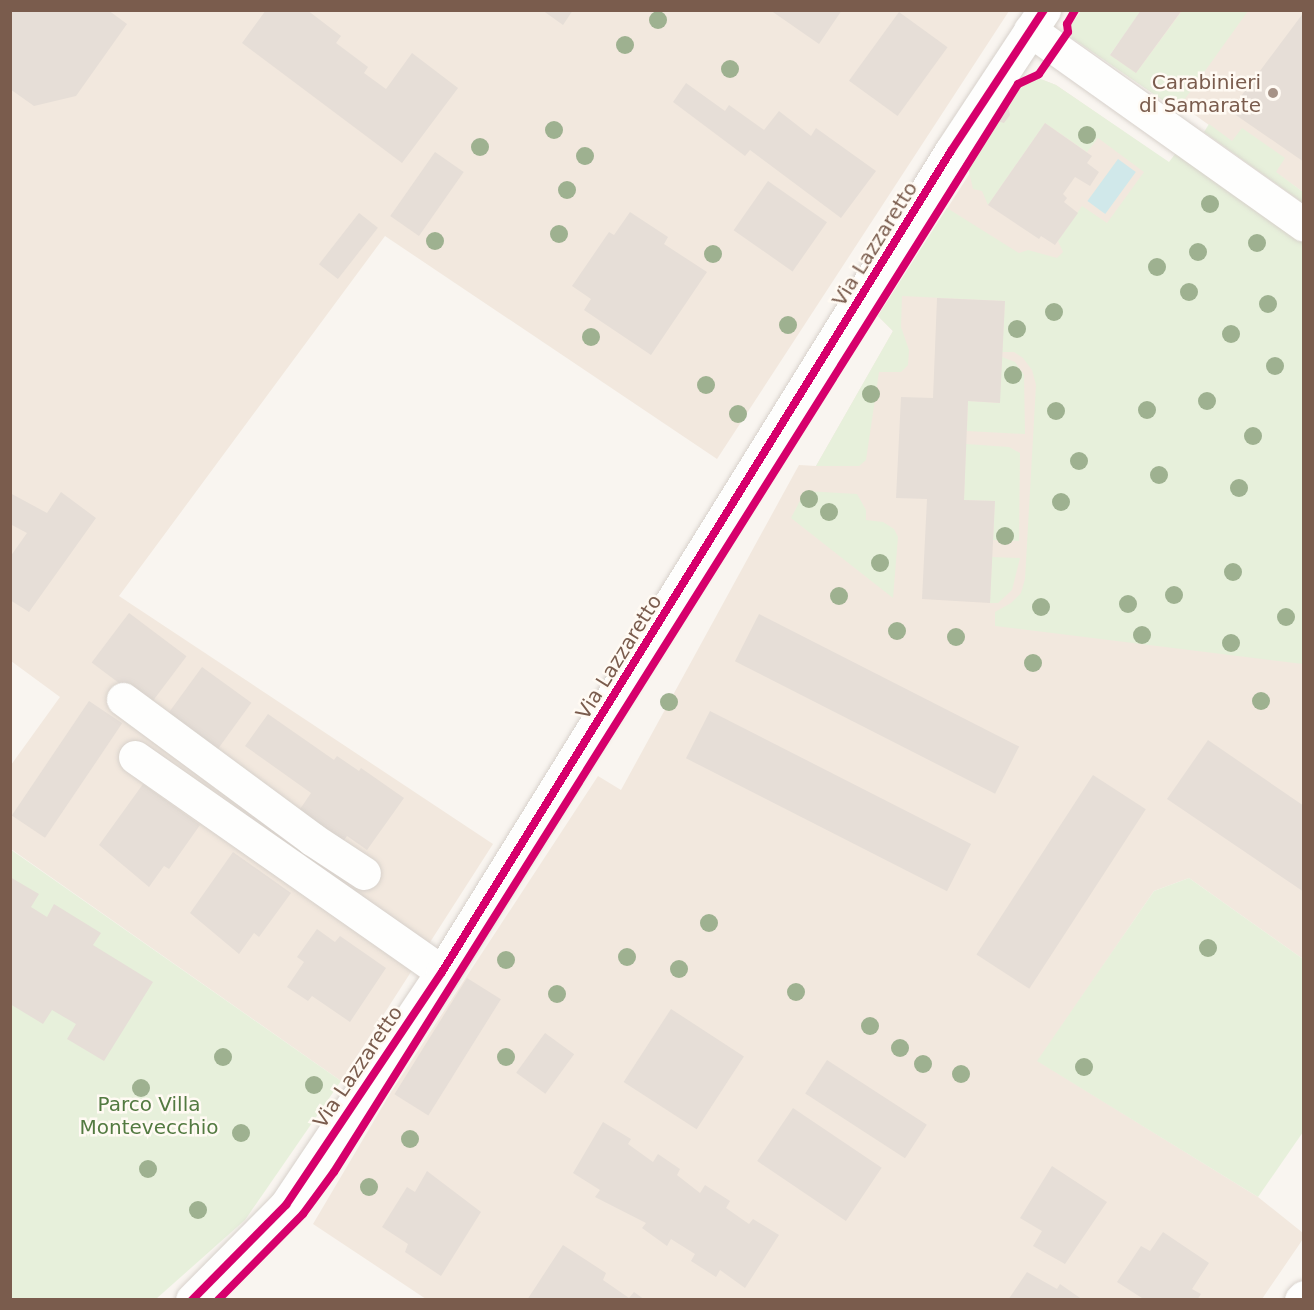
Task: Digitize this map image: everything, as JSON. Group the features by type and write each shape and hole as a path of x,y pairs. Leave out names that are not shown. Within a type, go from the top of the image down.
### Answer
{"street":[{"path":"1037,20 1304,225"},
{"name":"Via Lazzaretto","path":"192,1299 286,1205 442,972 1037,20"},
{"path":"123,699 312,839 364,873"},
{"path":"135,757 442,972"}],"shaded area":[{"path":"11,11 1009,11 717,459 385,236 119,596 493,844 341,1081 11,849 11,765 60,697 11,661"},
{"path":"1141,11 1303,11 1303,192 1181,105 1177,110 1106,61"},
{"path":"1038,78 1056,85 1178,169 1303,419 1303,959 1189,878 1154,891 1038,1061 1258,1197 1303,1233 1303,1239 1262,1299 426,1299 313,1224 391,1092 598,776 621,790 799,465 816,466 893,331 878,316 970,173 968,167 1001,114 1022,85"}],"green space":[{"path":"1081,11 1141,11 1110,55 1136,73 1182,11 1248,11 1177,110 1072,38 1070,26"},
{"path":"1038,78 1056,85 1169,162 1178,150 1303,241 1303,664 995,626 995,612 1011,603 1021,593 1025,579 1036,385 1032,370 1023,358 1014,352 1002,352 1005,301 902,296 901,327 909,350 908,365 901,372 879,372 866,460 859,466 816,466 893,331 878,316 947,208 1019,253 1028,250 1057,258 1063,252 1058,241 1082,206 1107,223 1144,172 1098,138 1087,152 1045,123 988,205 982,191 973,189 968,167 1022,85"},
{"path":"1209,124 1232,141 1242,128 1285,158 1276,172 1303,192 1303,203 1204,132"},
{"path":"1002,357 1015,362 1024,375 1025,434 967,431 968,401 999,403"},
{"path":"966,444 1009,447 1020,453 1019,541 993,540 995,501 964,500"},
{"path":"805,491 857,494 866,510 866,520 883,522 894,529 898,537 893,598 791,518"},
{"path":"992,557 1020,558 1012,590 998,603 990,603"},
{"name":"Parco Villa Montevecchio","path":"10,849 341,1081 245,1220 156,1299 11,1299"},
{"path":"1189,878 1303,959 1303,1132 1258,1197 1037,1061 1154,891"}],"water":[{"path":"1118,159 1136,172 1105,214 1087,201"}],"building":[{"path":"10,10 108,10 127,24 76,96 34,106 10,89"},
{"path":"266,10 307,10 341,36 336,43 368,67 364,73 386,89 412,53 458,88 402,163 242,43"},
{"path":"542,10 573,10 563,25"},
{"path":"770,10 842,10 819,44"},
{"path":"1141,10 1182,10 1136,73 1110,55"},
{"path":"899,12 948,47 898,116 849,81"},
{"name":"Carabinieri di Samarate","path":"1304,12 1304,162 1230,111"},
{"path":"686,83 725,111 729,105 764,130 779,111 811,136 816,128 876,171 841,218 750,150 745,156 673,102"},
{"path":"1008,105 1010,115 1004,123 997,121"},
{"path":"1045,123 1092,156 1087,163 1099,172 1090,186 1075,177 1063,194 1067,198 1064,202 1078,213 1055,245 1041,236 1039,239 988,205"},
{"path":"435,152 464,172 419,236 390,216"},
{"path":"768,181 827,222 793,271 734,230"},
{"path":"630,212 668,237 664,244 707,272 651,355 584,310 591,299 572,286 609,232 614,235"},
{"path":"359,213 378,228 338,279 319,264"},
{"path":"937,298 1005,301 1000,403 968,401 964,500 995,501 990,603 922,599 927,499 896,498 901,397 933,398"},
{"path":"61,492 96,518 29,612 10,600 10,557 27,533 10,524 10,493 47,513"},
{"path":"129,613 187,656 149,706 92,663"},
{"path":"759,614 1019,747 995,794 735,661"},
{"path":"202,667 251,703 216,751 167,716"},
{"path":"89,701 122,723 45,838 12,815"},
{"path":"710,711 971,844 947,891 686,758"},
{"path":"268,714 334,760 337,756 359,771 361,768 404,798 367,850 347,836 337,850 296,815 311,793 245,746"},
{"path":"1208,740 1304,806 1304,892 1167,799"},
{"path":"1093,775 1146,809 1029,989 976,954"},
{"path":"143,784 200,825 169,869 164,866 149,887 99,845"},
{"path":"233,852 291,893 259,937 254,933 239,954 190,913"},
{"path":"10,877 39,894 31,907 47,917 54,904 101,933 93,945 153,982 104,1061 67,1039 76,1024 52,1010 43,1024 10,1004"},
{"path":"317,929 335,942 340,936 386,968 350,1022 312,996 308,1001 287,987 304,962 297,957"},
{"path":"467,978 501,999 428,1115 394,1094"},
{"path":"671,1009 744,1056 697,1129 624,1082"},
{"path":"545,1033 574,1054 545,1094 516,1073"},
{"path":"827,1060 927,1125 905,1158 805,1094"},
{"path":"793,1108 882,1168 846,1221 757,1161"},
{"path":"603,1122 631,1139 628,1144 653,1162 658,1154 680,1169 677,1175 700,1193 705,1185 730,1201 726,1208 749,1224 753,1219 779,1235 745,1288 720,1270 716,1277 691,1261 695,1254 671,1239 667,1246 642,1228 646,1223 595,1197 600,1190 573,1173"},
{"path":"1052,1166 1107,1202 1065,1264 1033,1246 1042,1231 1020,1218"},
{"path":"427,1171 481,1212 441,1276 405,1252 408,1244 382,1227 407,1187 415,1192"},
{"path":"1163,1232 1209,1263 1192,1289 1201,1294 1197,1300 1145,1300 1117,1282 1141,1246 1150,1251"},
{"path":"563,1245 606,1273 603,1280 629,1298 634,1292 645,1300 527,1300"},
{"path":"1027,1272 1057,1289 1060,1284 1083,1300 1008,1300"}],"cycle path":[{"path":"192,1300 286,1205 442,972 951,151 1044,10"},
{"path":"218,1300 303,1214 334,1172 1018,84 1039,74 1068,32 1067,24 1075,10"}],"place":[{"name":"Carabinieri di Samarate","path":"1273,93"}]}
